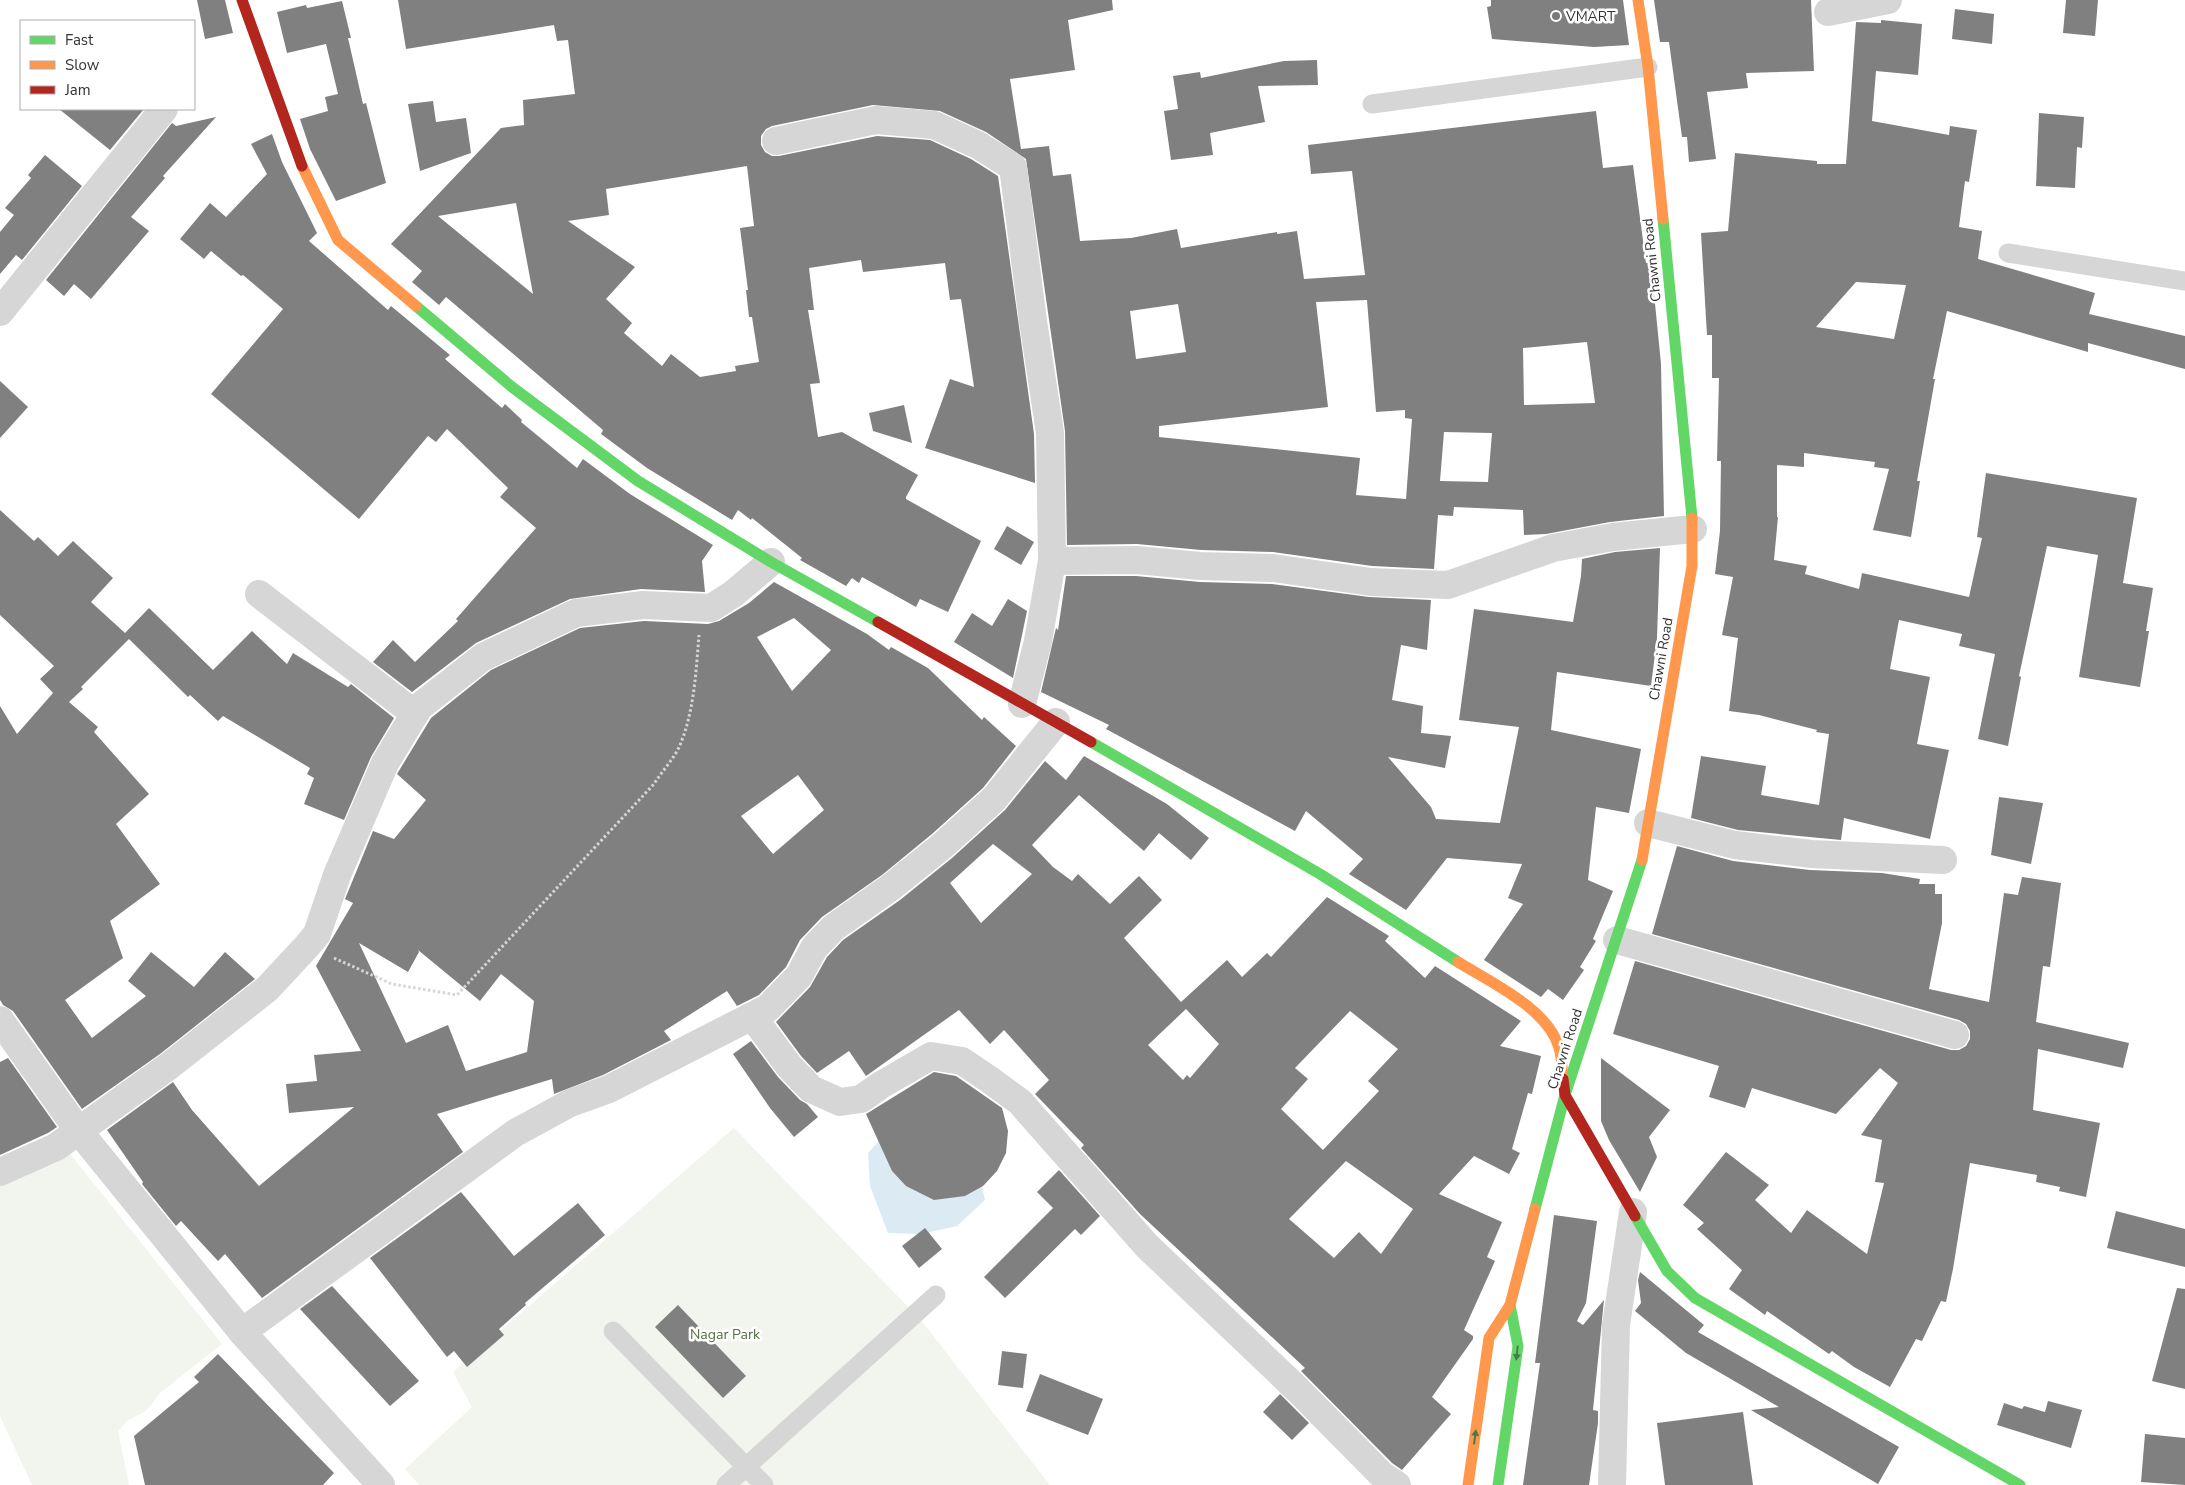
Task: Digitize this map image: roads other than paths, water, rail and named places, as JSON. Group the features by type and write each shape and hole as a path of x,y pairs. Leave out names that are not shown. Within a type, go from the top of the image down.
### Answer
{"street":[{"path":"242,0 296,155 338,240 512,387 638,481 771,562 1056,722 1320,874 1526,1005 1548,1024 1559,1047 1565,1095 1667,1271 1695,1298 2020,1485"},
{"name":"Chawni Road","path":"1468,1485 1488,1338 1510,1305 1565,1095 1640,870 1692,566 1693,529 1648,67 1638,0"},
{"path":"1828,12 1888,0"},
{"path":"0,312 163,110"},
{"path":"776,141 876,120 934,124 978,145 1013,167 1050,433 1052,561 1038,642 1022,704"},
{"path":"1052,561 1137,560 1200,566 1273,568 1371,582 1448,585 1553,548 1613,537 1693,529"},
{"path":"0,1172 56,1148 78,1130 169,1066 267,988 307,946 317,934 337,875 385,763 419,707 483,657 576,613 643,605 711,608 733,594 771,562"},
{"path":"259,594 415,714"},
{"path":"242,1332 515,1133 570,1104 609,1089 768,1008 799,976 814,948 833,928 891,887 942,846 994,799 1056,722"},
{"path":"1648,823 1735,845 1812,854 1943,860"},
{"path":"1617,940 1955,1035"},
{"path":"752,1016 789,1066 811,1089 840,1102 861,1099 880,1085 931,1056 962,1061 990,1080 1020,1102 1148,1246 1383,1476 1397,1485"},
{"path":"0,1020 78,1130 242,1332 381,1485"},
{"path":"1612,1485 1616,1325 1633,1212"},
{"name":"Chawni Road","path":"1498,1485 1518,1346 1510,1305"}],"lane":[{"path":"1372,104 1648,67"},
{"path":"2008,253 2185,281"},
{"path":"726,1485 936,1295"},
{"path":"613,1330 764,1485"}],"place":[{"name":"VMART","path":"1556,16"}],"park label":[{"name":"Nagar Park","path":"725,1334"}]}
